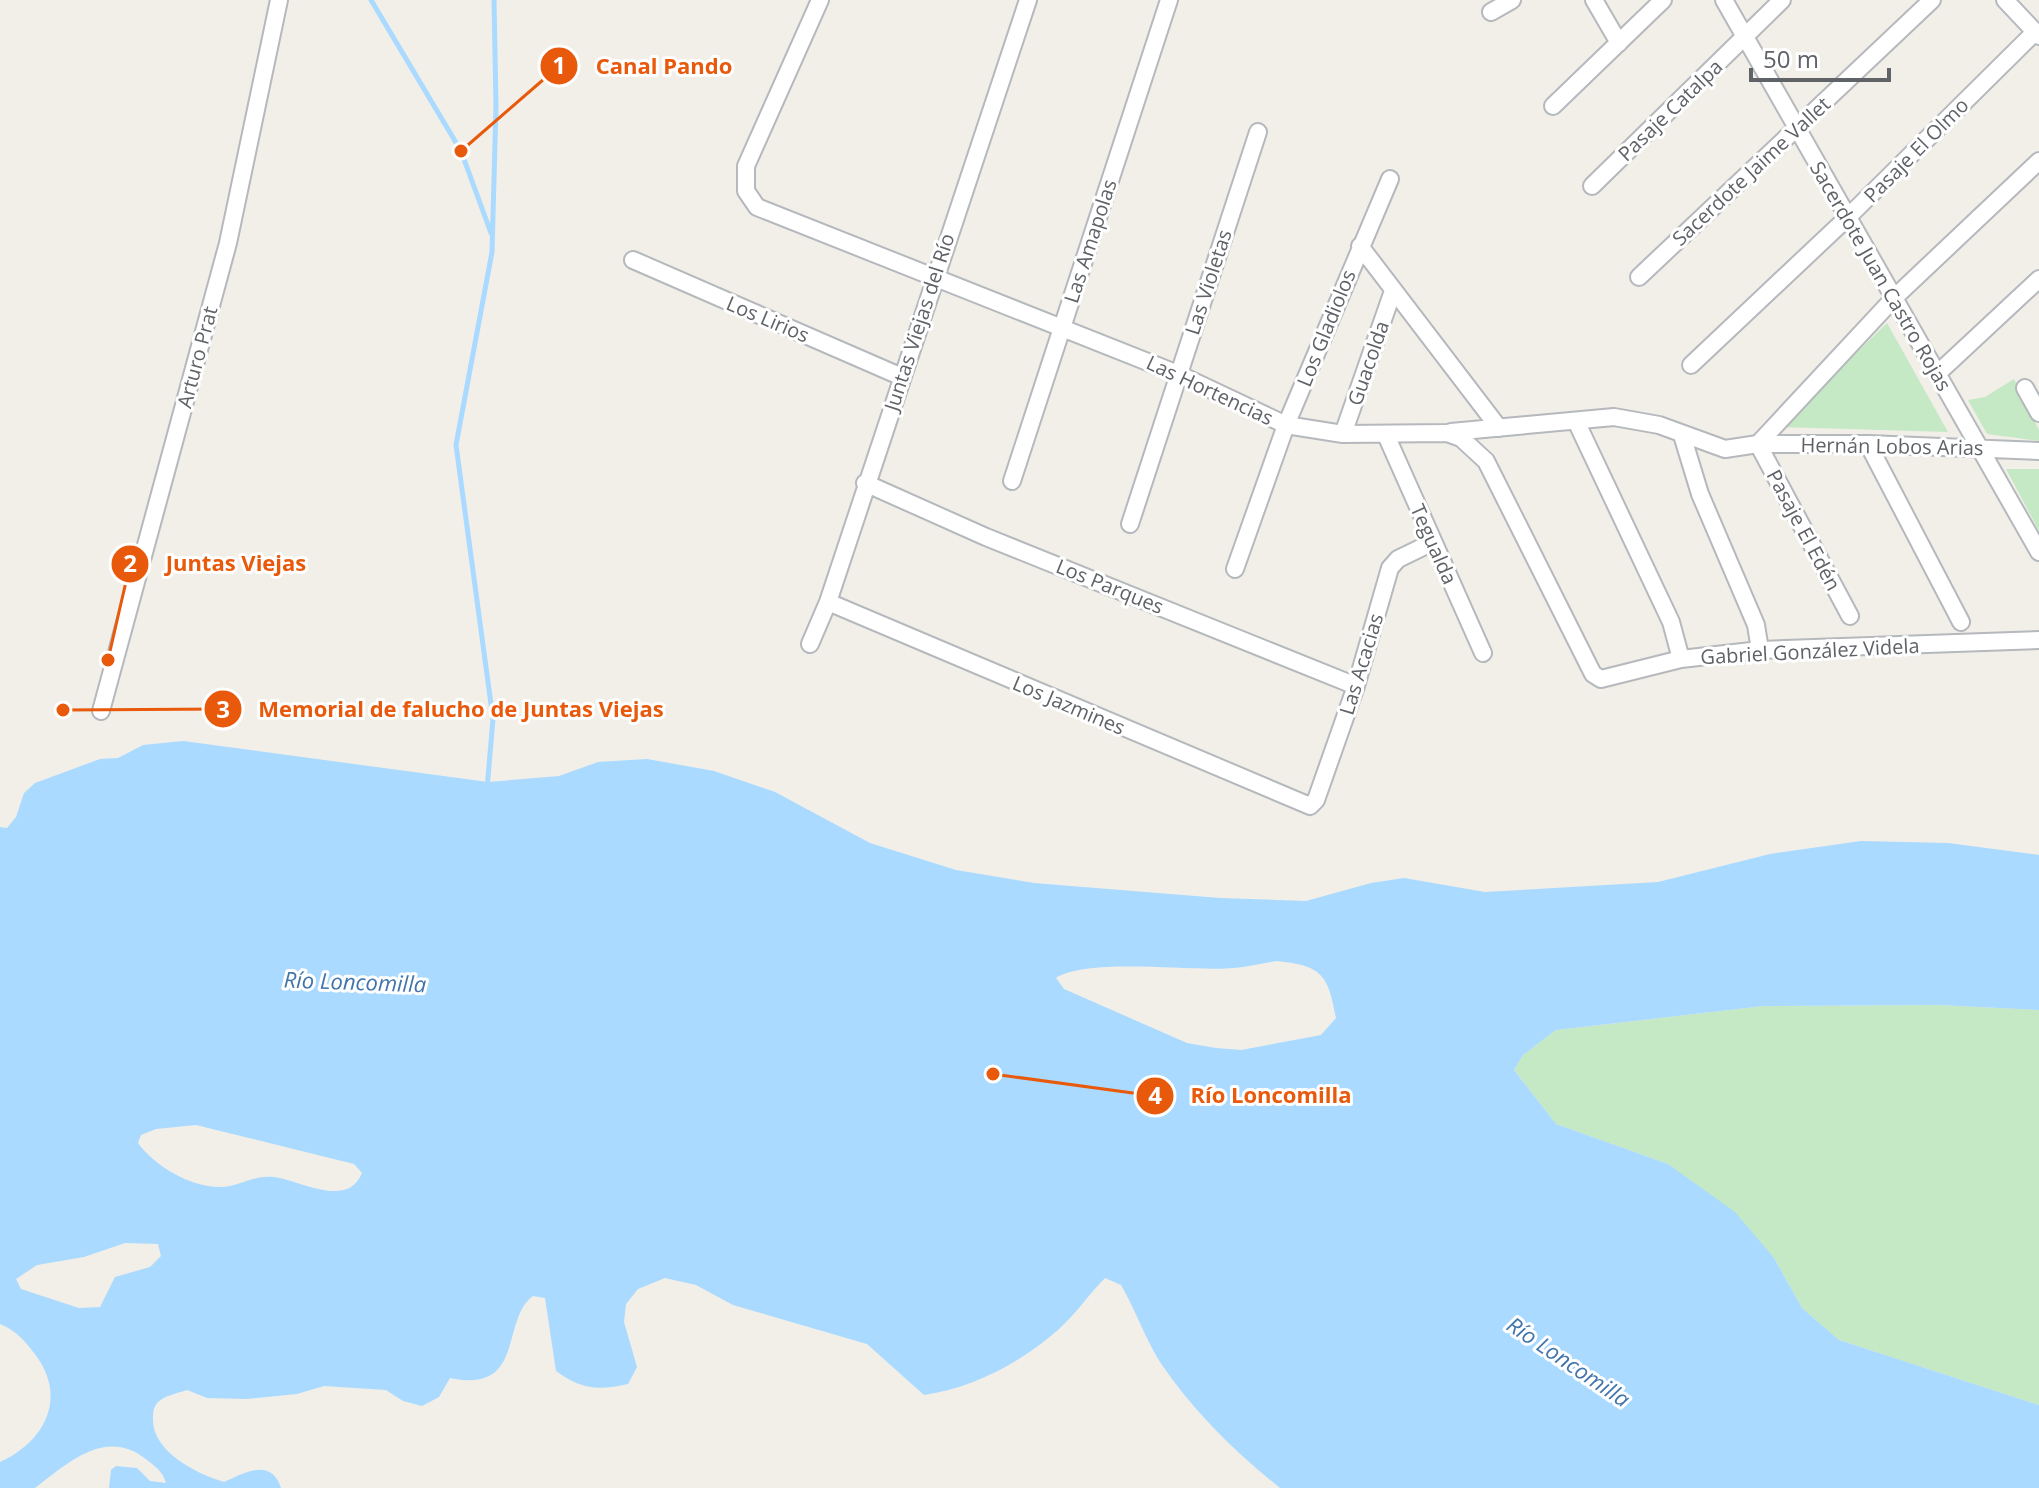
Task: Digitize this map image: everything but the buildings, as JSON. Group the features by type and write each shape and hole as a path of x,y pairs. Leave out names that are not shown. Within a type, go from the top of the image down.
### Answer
{"street":[{"name":"Arturo Prat","path":"101,711 228,243 279,0"},
{"name":"Las Hortencias","path":"820,0 746,166 746,191 757,207 767,213 1178,374 1286,425 1343,434 1386,435 1447,433 1576,421"},
{"name":"Juntas Viejas del Río","path":"810,644 828,602 865,483 1028,0"},
{"name":"Las Amapolas","path":"1012,481 1169,0"},
{"path":"1491,12 1512,0"},
{"path":"1594,0 1619,43"},
{"path":"1553,106 1663,0"},
{"name":"Sacerdote Juan Castro Rojas","path":"1724,0 2039,552"},
{"name":"Pasaje Catalpa","path":"1592,186 1782,0"},
{"name":"Sacerdote Jaime Vallet","path":"1639,277 1932,0"},
{"path":"2005,0 2037,34"},
{"name":"Pasaje El Olmo","path":"1691,365 2037,34"},
{"name":"Las Violetas","path":"1130,524 1258,132"},
{"path":"1751,445 1894,298 2039,161"},
{"name":"Los Gladiolos","path":"1235,569 1286,425 1390,179"},
{"path":"1360,246 1499,428"},
{"name":"Los Lirios","path":"633,260 902,377"},
{"path":"1937,374 2039,279"},
{"name":"Guacolda","path":"1343,434 1393,291"},
{"path":"2025,388 2039,413"},
{"name":"Hernán Lobos Arias","path":"1576,421 1614,417 1659,425 1725,449 1751,445 1868,444 2039,451"},
{"path":"1576,421 1671,622 1681,659"},
{"name":"Gabriel González Videla","path":"1447,433 1468,443 1486,461 1590,668 1601,679 1681,659 1760,650 2039,640"},
{"name":"Tegualda","path":"1386,435 1483,653"},
{"path":"1682,435 1700,494 1756,625 1760,650"},
{"path":"1868,444 1961,622"},
{"name":"Pasaje El Edén","path":"1751,445 1850,616"},
{"name":"Los Parques","path":"865,483 986,537 1356,686"},
{"name":"Las Acacias","path":"1310,806 1316,800 1356,686 1390,568 1398,559 1433,542"},
{"name":"Los Jazmines","path":"828,602 1310,806"}],"green space":[{"path":"1887,323 1948,432 1780,427"},
{"path":"2014,379 2039,430 2039,441 1987,434 1968,400 1985,397"},
{"path":"2006,469 2039,469 2039,531"},
{"path":"1938,1005 2039,1010 2039,1405 1839,1340 1802,1308 1774,1258 1668,1164 1556,1124 1514,1070 1523,1055 1556,1030 1764,1006"}],"water":[{"path":"183,741 488,782 559,776 598,762 647,759 714,771 775,792 870,843 956,870 1034,883 1220,898 1306,901 1371,883 1404,878 1485,892 1658,882 1770,854 1861,841 1948,843 2039,855 2039,1010 1938,1005 1764,1006 1556,1030 1523,1055 1514,1070 1556,1124 1668,1164 1735,1212 1774,1258 1802,1308 1839,1340 2039,1405 2039,1488 1280,1488 1246,1460 1200,1414 1160,1362 1121,1285 1105,1278 1064,1324 1028,1353 978,1380 924,1395 867,1344 733,1305 696,1285 665,1278 638,1289 626,1304 624,1322 637,1367 628,1384 590,1387 573,1382 556,1371 545,1298 533,1296 523,1307 501,1365 490,1375 474,1380 450,1378 439,1397 422,1406 403,1401 386,1390 324,1386 297,1394 246,1399 207,1398 187,1390 167,1396 156,1404 153,1415 155,1432 168,1452 178,1460 224,1482 264,1470 277,1478 281,1488 109,1488 111,1470 116,1466 137,1468 150,1481 166,1483 161,1473 147,1460 132,1450 117,1447 88,1452 35,1488 0,1488 0,1462 29,1443 39,1431 50,1403 50,1388 37,1357 21,1338 0,1324 0,827 7,828 16,817 24,793 35,783 100,759 118,758 143,745","holes":["1277,961 1304,966 1326,982 1336,1018 1321,1035 1241,1050 1187,1043 1064,989 1056,978 1092,968 1215,969","196,1125 354,1164 362,1173 355,1184 345,1190 334,1191 267,1177 230,1186 205,1185 167,1169 138,1143 141,1135 156,1129","125,1243 158,1244 161,1256 150,1267 115,1277 100,1307 79,1308 21,1289 16,1279 37,1265 84,1257"]}],"waterway":[{"path":"371,0 461,151 491,233"},
{"path":"487,789 493,719 456,445 492,252 496,106 494,0"}],"place":[{"name":"Canal Pando","path":"461,151"},
{"name":"Juntas Viejas","path":"108,660"},
{"name":"Memorial de falucho de Juntas Viejas","path":"63,710"},
{"name":"Río Loncomilla","path":"993,1074"}]}
